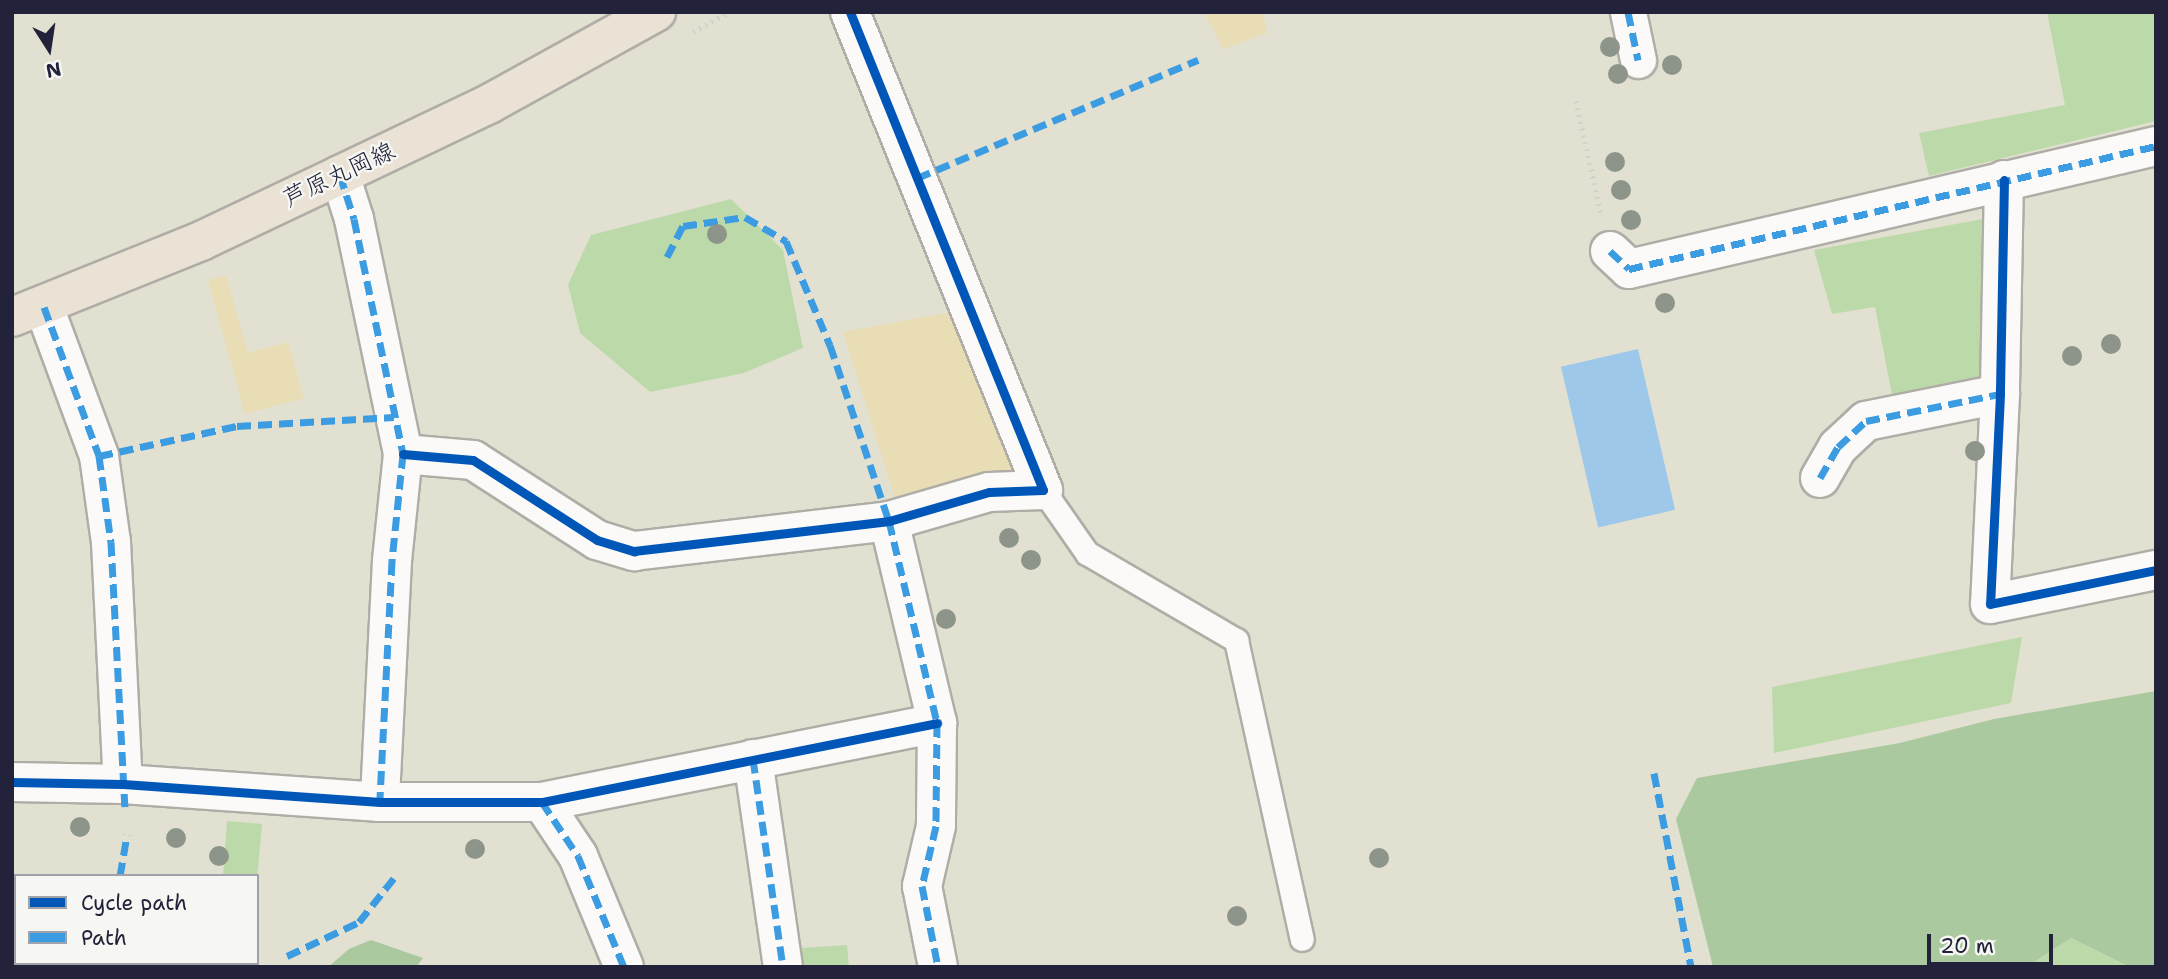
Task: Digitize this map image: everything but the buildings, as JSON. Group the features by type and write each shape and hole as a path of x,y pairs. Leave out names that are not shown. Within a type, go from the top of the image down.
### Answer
{"main road":[{"name":"芦原丸岡線","path":"28,312 201,241 489,104 656,12"}],"street":[{"path":"403,454 473,460 597,540 634,551 889,521 989,492 1043,490 850,12"},
{"path":"1628,12 1638,60"},
{"path":"1610,251 1629,269 2156,146"},
{"path":"340,175 354,219 403,454 392,561 380,802"},
{"path":"2004,180 2000,394 1990,604 2156,570"},
{"path":"28,312 99,456 111,542 123,784"},
{"path":"1820,478 1838,447 1866,421 2000,394"},
{"path":"889,521 937,723 936,826 922,886 938,967"},
{"path":"12,782 123,784 380,802 542,802 937,723"},
{"path":"753,759 783,967"},
{"path":"542,802 578,856 624,967"}],"lane":[{"path":"1043,490 1087,554 1236,640 1302,939"}],"path":[{"path":"1576,101 1610,251"}],"green space":[{"path":"2047,12 2156,12 2156,121 1929,176 1919,133 2065,105"},
{"path":"731,199 783,250 803,348 744,373 650,392 580,333 568,285 591,235"},
{"path":"1994,217 1986,387 1894,405 1875,307 1832,314 1814,250"},
{"path":"2022,637 2011,703 1774,753 1772,687"},
{"path":"2156,691 2156,967 2130,967 2071,938 2026,967 1713,967 1676,819 1697,778 1900,743 1994,719"},
{"path":"227,821 262,824 258,874 223,874"},
{"path":"2071,938 2130,967 2026,967"},
{"path":"371,940 423,958 416,967 328,967 349,949"},
{"path":"847,945 849,967 801,967 800,948"}],"sand":[{"path":"1204,12 1263,12 1267,33 1223,49"},
{"path":"226,275 248,353 288,342 304,398 245,414 208,280"},
{"path":"951,312 1017,459 1004,478 895,499 843,332"}],"water":[{"path":"1638,349 1675,510 1598,528 1561,367"}],"marked path":[{"path":"1628,12 1638,60"},
{"path":"917,178 1198,60"},
{"path":"1610,251 1629,269 2156,146"},
{"path":"340,175 354,219 403,454 392,561 380,802"},
{"path":"667,257 683,226 745,217 786,241 830,345 889,521 937,723 936,826 922,886 938,967"},
{"path":"44,307 99,456 111,542 125,807"},
{"path":"1820,478 1838,447 1866,421 2000,394"},
{"path":"99,456 237,426 394,417"},
{"path":"753,759 783,967"},
{"path":"1654,773 1691,967"},
{"path":"542,802 578,856 624,967"},
{"path":"120,874 127,835"},
{"path":"287,956 359,922 394,878"}],"cycle path":[{"path":"403,454 473,460 597,540 634,551 889,521 989,492 1043,490 850,12"},
{"path":"2004,180 2000,394 1990,604 2156,570"},
{"path":"12,782 123,784 380,802 542,802 937,723"}]}
